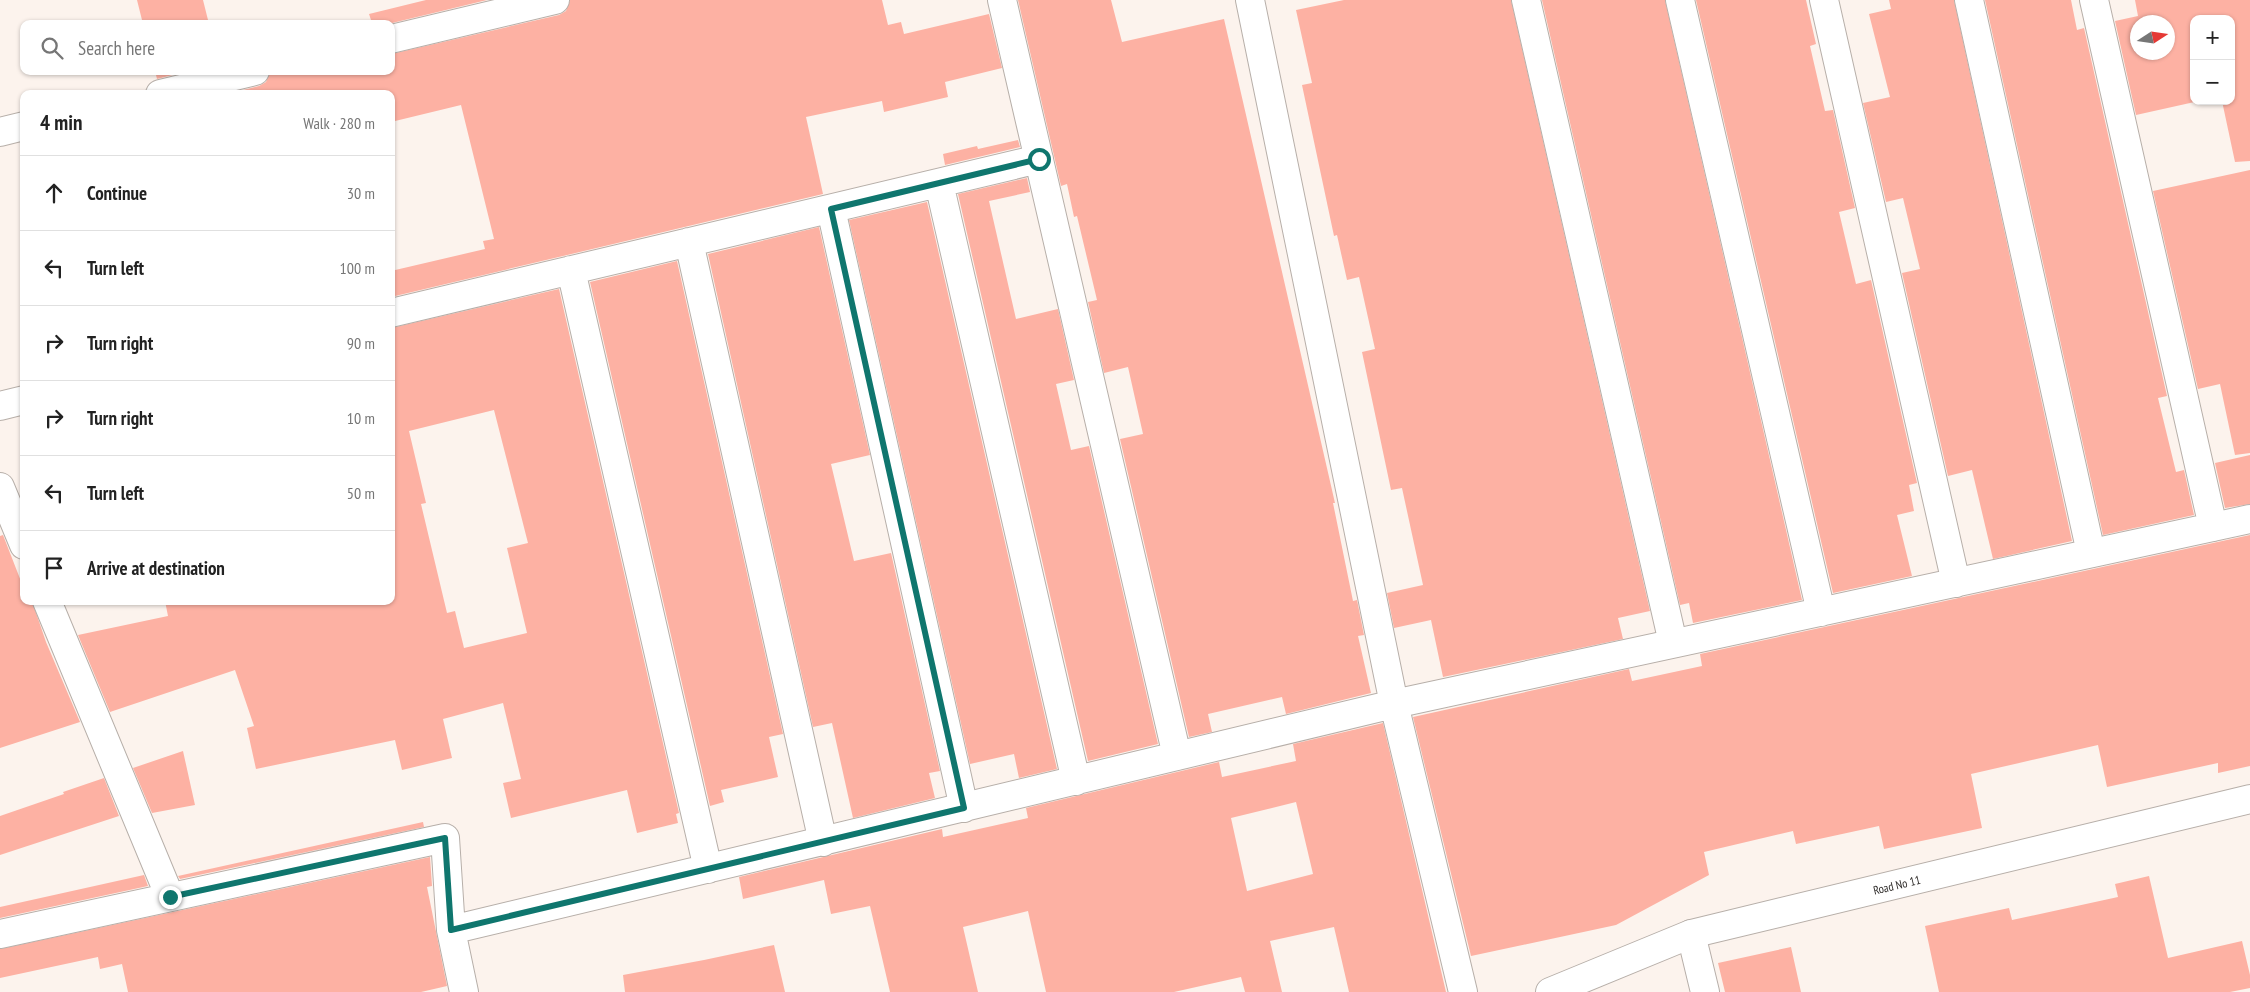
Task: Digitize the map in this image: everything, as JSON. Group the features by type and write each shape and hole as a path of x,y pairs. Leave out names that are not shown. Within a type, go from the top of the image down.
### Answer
{"street":[{"path":"395,38 556,0"},
{"path":"1002,0 1178,756"},
{"path":"1250,0 1394,704 1463,992"},
{"path":"1526,0 1673,643"},
{"path":"1680,0 1821,612"},
{"path":"1824,0 1956,583"},
{"path":"1968,0 2091,553"},
{"path":"2094,0 2213,527"},
{"path":"177,90 238,75"},
{"path":"0,132 20,127"},
{"path":"395,312 1039,159"},
{"path":"939,183 1076,781"},
{"path":"831,209 964,808"},
{"path":"689,242 823,842"},
{"path":"571,270 708,869"},
{"path":"0,406 20,401"},
{"path":"0,487 20,535"},
{"path":"451,930 1394,704 2250,519"},
{"path":"49,605 170,897"},
{"name":"Road No 11","path":"1550,992 1691,934 2250,799"},
{"path":"0,934 445,838 451,930 464,992"},
{"path":"1691,934 1705,992"}],"building":[{"path":"137,0 203,0 208,20 142,20"},
{"path":"426,0 487,0 395,22 395,20 371,20 369,14"},
{"path":"570,0 882,0 888,25 901,22 904,34 989,14 1002,68 945,82 948,97 884,112 882,101 806,117 823,194 395,296 395,270 485,249 483,241 494,239 461,105 395,121 395,90 243,90 266,82 269,75 395,75 395,53 559,15 566,11"},
{"path":"1018,0 1111,0 1122,42 1224,19 1335,503 1333,503 1353,601 1357,600 1364,635 1358,636 1371,693 1286,714 1282,697 1208,714 1212,732 1189,737 1120,439 1143,434 1128,367 1104,373 1088,302 1097,300 1077,216 1074,217 1067,184 1061,186"},
{"path":"1344,0 1511,0 1650,611 1618,618 1623,639 1443,677 1431,620 1394,628 1387,593 1423,585 1402,488 1391,490 1362,352 1375,349 1359,277 1347,280 1337,235 1334,236 1302,85 1312,83 1296,10"},
{"path":"1542,0 1665,0 1802,600 1693,623 1689,603 1680,605"},
{"path":"1696,0 1806,0 1816,44 1810,46 1825,111 1833,110 1855,208 1839,212 1856,284 1871,280 1917,483 1909,485 1914,511 1897,515 1912,576 1833,593"},
{"path":"1889,0 1954,0 2072,541 1993,559 1972,470 1948,476 1902,273 1920,269 1903,198 1886,202 1863,103 1890,97 1869,14 1891,9"},
{"path":"1985,0 2071,0 2077,30 2084,28 2167,396 2158,398 2176,472 2184,470 2194,515 2103,535"},
{"path":"2135,0 2250,0 2250,161 2235,162 2223,105 2235,105 2235,15 2190,15 2190,103 2136,115 2115,21 2130,18 2130,60 2175,60 2175,15 2138,15"},
{"path":"156,75 172,75 157,79"},
{"path":"1018,140 1020,147 945,165 943,154 977,146 978,149"},
{"path":"2250,170 2250,453 2235,455 2220,384 2198,389 2153,191"},
{"path":"1027,178 1030,192 989,201 1016,319 1058,309 1074,380 1056,384 1071,450 1089,446 1158,744 1088,761 958,194"},
{"path":"927,202 1057,769 1019,778 1014,754 970,764 849,220"},
{"path":"819,227 870,455 831,464 854,561 891,553 940,771 929,773 935,798 853,818 832,723 813,727 708,254"},
{"path":"677,261 783,734 769,737 778,777 721,790 724,802 710,806 590,282"},
{"path":"559,289 679,813 676,814 678,823 637,833 627,790 511,818 503,783 521,779 503,703 443,719 452,758 402,770 395,740 256,769 247,728 254,726 235,670 110,712 78,635 168,616 166,605 395,605 395,327","holes":["494,410 528,543 507,548 527,633 464,648 455,611 447,613 421,504 426,503 409,431"]},
{"path":"2250,455 2250,504 2225,508 2215,463"},
{"path":"3,535 20,579 20,605 33,605 46,642 80,722 0,748 0,536"},
{"path":"2250,535 2250,766 2218,773 2218,763 2107,787 2098,745 1971,774 1982,828 1884,849 1879,826 1796,844 1793,831 1704,852 1709,875 1616,925 1471,956 1413,717 1629,669 1632,681 1702,666 1700,654"},
{"path":"1383,723 1446,992 1349,992 1334,927 1270,941 1282,992 1245,992 1241,977 1174,992 1046,992 1028,911 963,927 978,992 890,992 870,906 831,914 824,880 743,899 739,877 942,829 943,837 1028,818 1026,808 1219,762 1222,777 1296,761 1293,744","holes":["1296,802 1313,874 1247,891 1231,818"]},
{"path":"183,751 195,805 152,813 133,768"},
{"path":"104,778 119,816 0,855 0,816"},
{"path":"423,822 424,827 180,879 178,876"},
{"path":"430,857 432,886 427,887 447,986 421,992 128,992 122,964 100,969 98,957 0,978 0,949"},
{"path":"144,875 148,886 0,918 0,907"},
{"path":"2149,876 2168,958 2242,941 2250,975 2250,988 2230,992 1939,992 1925,926 2009,908 2012,920 2118,897 2115,884"},
{"path":"774,945 785,992 625,992 623,975"},
{"path":"1791,947 1801,992 1725,992 1718,963"}],"route":[{"path":"170,897 445,838 451,930 964,808 831,209 1039,159"}]}
